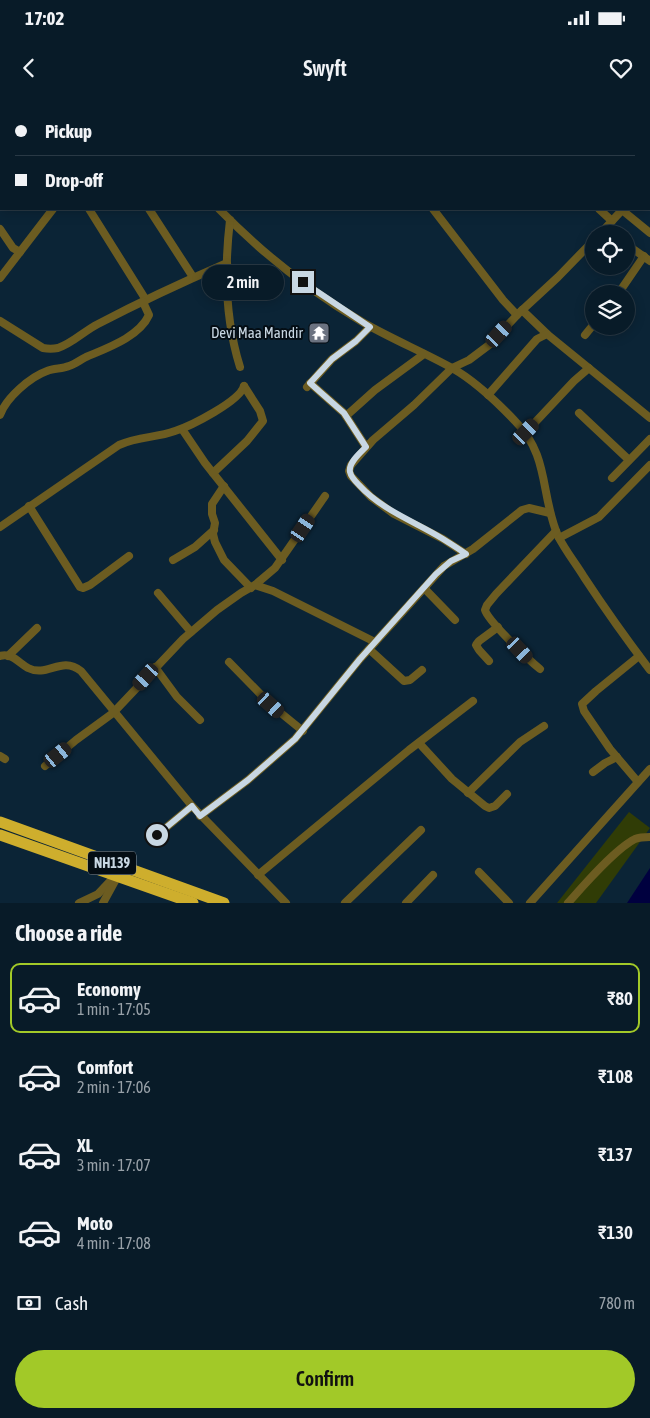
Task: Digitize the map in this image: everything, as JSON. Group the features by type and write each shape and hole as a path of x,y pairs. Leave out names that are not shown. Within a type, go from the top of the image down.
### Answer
{"highway":[{"name":"NH139","path":"0,822 193,903"},
{"name":"NH139","path":"0,834 117,872 224,903"}],"street":[{"path":"0,278 52,210"},
{"path":"0,415 9,400 35,377 48,370 72,365 113,345 135,331 146,321 149,315 144,301 90,210"},
{"path":"150,210 193,277"},
{"path":"220,210 303,282 370,327 452,368 488,395 526,432 537,452 550,513 558,535 604,608 650,670"},
{"path":"434,210 503,300 650,417"},
{"path":"601,210 612,221"},
{"path":"608,225 622,210"},
{"path":"624,210 650,232"},
{"path":"230,220 226,263 227,306 230,330 240,367"},
{"path":"0,230 13,248 20,252"},
{"path":"466,554 443,539 394,514 371,497 351,476 349,471 355,459 366,447 420,400 452,368 480,353 585,249"},
{"path":"625,285 647,258 635,250"},
{"path":"0,321 35,344 51,349 68,343 97,324 226,263"},
{"path":"366,447 346,416 308,385 332,359 356,341 370,327"},
{"path":"488,395 537,339 547,334"},
{"path":"346,416 375,390 424,354"},
{"path":"526,432 574,381 589,368"},
{"path":"0,526 119,445 138,438 182,429 240,394 244,386 260,411 263,421 247,441 214,473"},
{"path":"579,413 629,460"},
{"path":"182,429 282,560"},
{"path":"612,478 650,439"},
{"path":"540,669 486,615 487,605 558,535 599,517 650,465"},
{"path":"224,486 212,504 215,542 220,554 253,587 273,591 375,642"},
{"path":"45,766 114,713 155,667 191,632 225,604 253,587 275,568 325,496"},
{"path":"29,506 80,587 83,588 90,585 129,556"},
{"path":"200,816 266,766 303,731 327,698 444,566 466,554 522,510 529,508 550,513"},
{"path":"173,560 195,547 214,530"},
{"path":"424,588 454,620"},
{"path":"158,593 191,632"},
{"path":"489,661 478,650 476,645 498,627"},
{"path":"37,628 4,656 36,671 64,664 76,667 81,671 200,816 286,903"},
{"path":"369,649 404,681 410,680 422,670"},
{"path":"638,782 616,757 584,711 582,704 596,690 639,656"},
{"path":"229,662 271,705 303,731"},
{"path":"155,667 181,701 200,720"},
{"path":"258,875 473,701"},
{"path":"468,793 520,742 544,726"},
{"path":"419,743 452,779 489,808 495,806 507,794"},
{"path":"593,772 616,757"},
{"path":"530,903 650,768"},
{"path":"157,835 192,806"},
{"path":"345,903 421,830"},
{"path":"568,903 584,884 619,850 632,840 650,837"},
{"path":"79,903 98,894 117,872"},
{"path":"103,903 117,872"},
{"path":"479,872 509,903"},
{"path":"406,903 433,876"}],"green space":[{"path":"629,812 650,828 596,903 557,903"}],"shaded area":[{"path":"650,868 650,903 627,903"}],"place":[{"name":"Devi Maa Mandir","path":"319,333"}],"route":[{"path":"157,835 192,806 200,816 248,780 282,751 303,731 327,698 360,659 436,574 451,561 466,554 443,539 394,514 371,497 351,476 349,471 351,465 366,447 344,413 310,383 332,359 356,341 370,327 303,282"}]}
